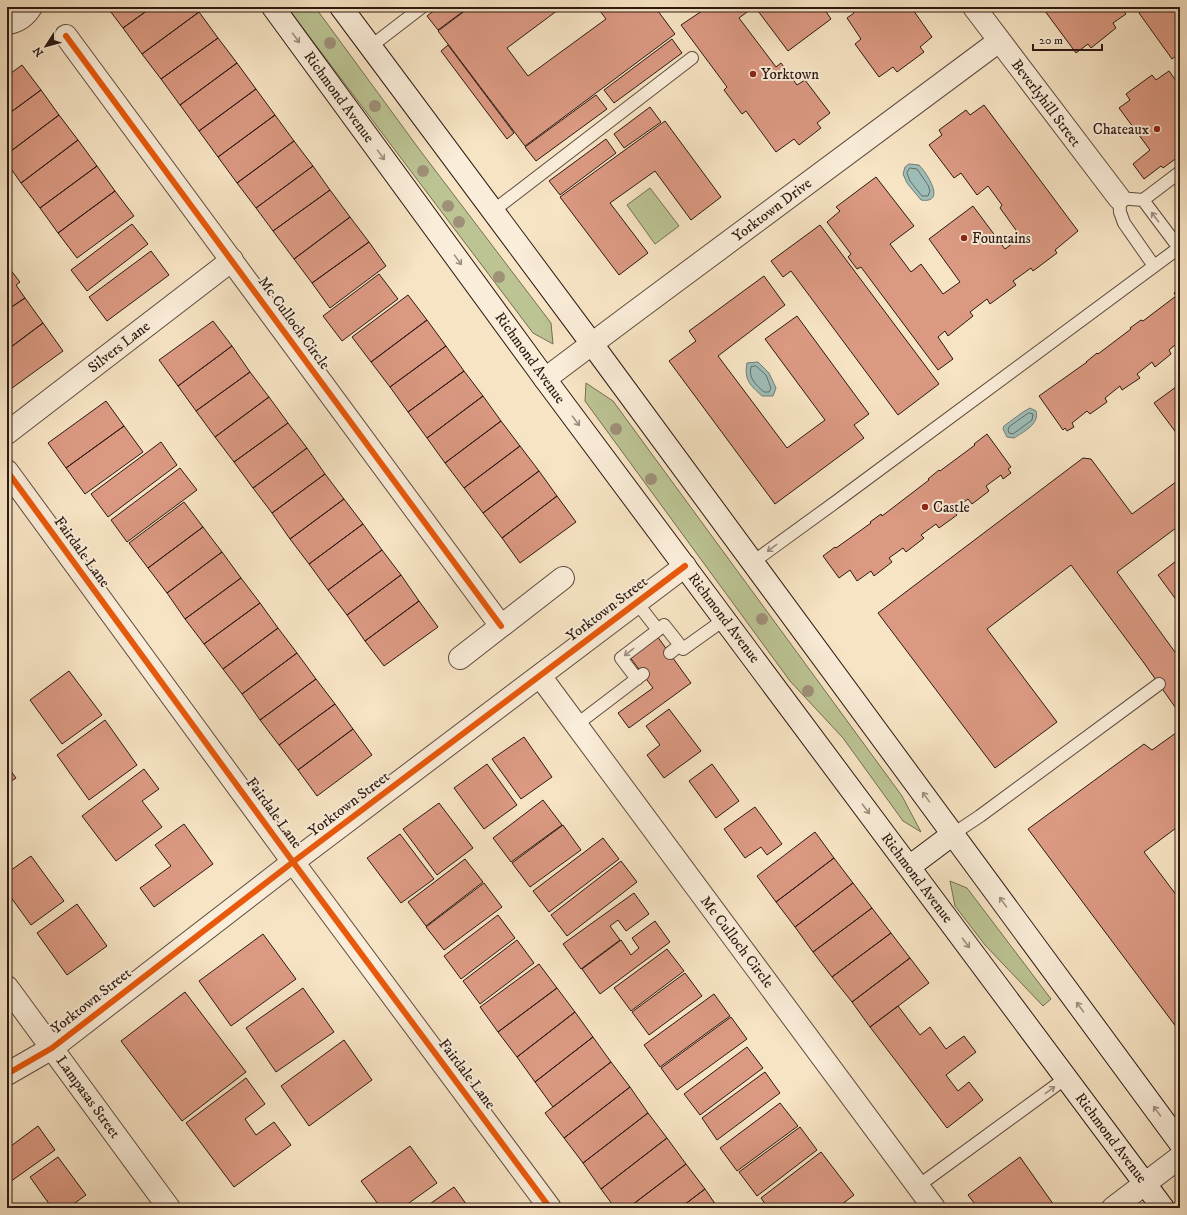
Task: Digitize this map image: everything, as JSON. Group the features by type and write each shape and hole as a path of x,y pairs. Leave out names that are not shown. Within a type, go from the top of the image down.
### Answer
{"street":[{"path":"7,23 11,23 21,18 31,7"},
{"name":"Richmond Avenue","path":"273,7 545,379 1163,1208"},
{"path":"341,7 592,344 1180,1143"},
{"name":"Beverlyhill Street","path":"974,7 999,42 1119,198"},
{"name":"Mc Culloch Circle","path":"66,36 501,626"},
{"name":"Yorktown Drive","path":"545,379 999,42"},
{"name":"Silvers Lane","path":"7,433 232,260"},
{"name":"Fairdale Lane","path":"7,471 293,862 550,1208"},
{"name":"Yorktown Street","path":"7,1074 52,1048 293,862 685,566"},
{"path":"460,658 563,578"},
{"name":"Mc Culloch Circle","path":"540,676 934,1208"},
{"path":"909,867 953,834"},
{"name":"Lampasas Street","path":"7,987 169,1208"},
{"path":"1113,1208 1180,1157"}],"lane":[{"path":"370,47 422,7"},
{"path":"493,211 692,58"},
{"path":"1154,266 1124,223 1120,212 1119,198 1143,200 1180,172"},
{"path":"753,562 1179,248 1143,200"},
{"path":"637,603 658,630"},
{"path":"576,725 640,676 621,658 664,625 683,649 725,619"},
{"path":"670,653 680,645"},
{"path":"953,834 980,816 1159,684"},
{"path":"918,1186 1066,1078"}],"green space":[{"path":"287,7 315,7 419,149 551,323 553,344 533,333"},
{"path":"650,188 679,226 655,244 627,205"},
{"path":"586,383 613,401 902,796 921,832 903,821 843,738 790,681 585,401"},
{"path":"950,881 967,888 1051,999 1043,1006 985,945 955,906"}],"water":[{"path":"909,164 919,165 930,181 934,193 933,197 929,200 921,200 907,183 903,174 905,167"},
{"path":"758,362 769,373 776,388 773,396 762,396 754,389 747,378 747,363"},
{"path":"1030,408 1036,411 1037,416 1033,424 1014,438 1007,437 1003,429 1004,426"}],"building":[{"path":"107,7 152,7 123,28"},
{"path":"152,7 195,7 199,12 142,54 123,28"},
{"path":"439,7 469,7 438,30 427,16"},
{"path":"470,7 562,7 507,48 528,76 606,19 597,7 655,7 675,34 525,146 438,31"},
{"name":"Yorktown","path":"703,7 754,7 739,18 776,67 781,63 797,85 805,80 830,113 817,123 821,128 799,145 794,139 776,152 746,111 742,114 724,90 727,87 681,25 705,9"},
{"name":"Yorktown","path":"755,7 823,7 831,19 788,51"},
{"name":"Yorktown","path":"850,7 911,7 932,37 920,47 924,52 897,72 893,67 879,77 855,44 861,39 847,18 854,13"},
{"path":"1042,7 1120,7 1126,14 1113,23 1116,28 1091,48 1088,44 1076,53"},
{"path":"1146,7 1180,7 1180,53 1172,59 1139,13"},
{"path":"199,12 218,38 161,79 142,54"},
{"path":"218,38 237,63 180,105 161,79"},
{"path":"672,39 682,53 614,103 604,90"},
{"path":"448,45 514,133 507,139 441,51"},
{"path":"237,63 256,89 199,131 180,105"},
{"path":"22,65 41,90 7,115 7,76"},
{"name":"Chateaux","path":"1169,71 1179,85 1180,84 1180,160 1178,157 1163,168 1161,166 1144,179 1133,164 1150,150 1119,108 1130,100 1126,94 1152,75 1156,80"},
{"path":"256,89 275,115 218,157 199,131"},
{"path":"41,90 59,115 7,154 7,115"},
{"path":"596,95 607,109 536,161 525,147"},
{"name":"Fountains","path":"984,105 1078,231 1055,250 1057,253 1033,271 1031,268 1013,281 1016,285 990,304 987,299 970,312 973,316 948,336 945,331 938,337 953,359 938,370 861,267 857,269 848,257 851,254 827,222 840,211 836,207 876,177 914,226 890,244 911,272 921,264 943,294 960,282 929,239 973,206 1005,249 1021,237 1000,208 1002,205 988,186 977,195 961,173 954,178 929,145 942,135 939,130 966,110 970,115"},
{"path":"650,107 661,122 624,148 614,134"},
{"path":"59,115 78,140 21,183 7,163 7,154"},
{"path":"275,115 294,141 237,183 218,157"},
{"path":"665,121 721,197 691,220 655,171 610,203 648,253 619,275 560,197"},
{"path":"606,139 616,153 560,195 549,181"},
{"path":"78,140 97,166 40,208 21,183"},
{"path":"294,141 313,166 256,208 237,183"},
{"path":"97,166 115,191 58,233 40,208"},
{"path":"313,166 330,190 273,231 256,208"},
{"path":"1180,183 1180,194 1175,187"},
{"path":"330,190 350,217 294,259 273,231"},
{"path":"115,191 134,216 77,258 58,233"},
{"path":"350,217 369,242 312,283 294,259"},
{"path":"132,224 148,244 87,291 71,270"},
{"path":"820,225 939,384 898,415 791,271 783,277 771,261"},
{"path":"369,242 386,266 330,308 312,283"},
{"path":"151,251 169,275 107,321 89,297"},
{"path":"9,268 20,282 16,285 25,298 7,310 7,270"},
{"path":"379,274 398,299 342,341 323,316"},
{"path":"764,276 785,305 718,356 787,448 825,420 765,339 797,316 869,414 854,425 864,438 775,504 669,361 696,341 689,331"},
{"path":"1180,288 1180,341 1169,350 1171,354 1155,367 1152,362 1137,374 1140,378 1122,390 1120,386 1105,398 1107,402 1090,414 1087,411 1072,423 1074,427 1067,431 1065,428 1063,430 1039,396 1087,362 1097,353 1098,354 1131,329 1130,328 1141,320 1143,321 1176,296 1174,293"},
{"path":"408,295 427,320 371,362 352,337"},
{"path":"25,298 43,323 7,350 7,310"},
{"path":"427,320 446,346 390,387 371,362"},
{"path":"213,321 232,346 178,386 159,360"},
{"path":"43,323 63,351 8,391 7,350"},
{"path":"232,346 250,372 196,411 178,386"},
{"path":"446,346 464,371 408,412 390,387"},
{"path":"464,371 483,396 427,438 408,412"},
{"path":"250,372 269,397 215,437 196,411"},
{"path":"1180,384 1180,438 1154,403"},
{"path":"483,396 501,421 445,463 427,438"},
{"path":"269,397 288,423 234,462 215,437"},
{"path":"106,401 124,426 66,468 48,443"},
{"path":"501,421 520,446 464,488 445,463"},
{"path":"288,423 307,448 253,488 234,462"},
{"path":"124,426 143,452 85,494 66,468"},
{"name":"Castle","path":"987,434 1011,467 1008,469 1011,473 1003,479 1001,475 986,486 989,491 972,504 968,499 953,510 957,515 939,528 936,524 921,535 924,538 906,552 903,548 889,558 892,562 874,576 871,571 857,581 850,570 839,578 823,556 871,523 870,522 881,514 882,516 929,480 928,479 939,470 940,471 975,445 974,444"},
{"path":"161,442 177,465 108,517 91,494"},
{"path":"520,446 539,471 483,513 464,488"},
{"path":"307,448 325,474 272,513 253,488"},
{"path":"1083,458 1091,459 1132,514 1180,479 1180,525 1117,572 1180,659 1180,714 1071,565 987,629 1057,722 995,768 878,613"},
{"path":"180,468 197,490 127,542 111,520"},
{"path":"539,471 557,496 502,538 483,513"},
{"path":"325,474 344,499 290,539 272,513"},
{"path":"557,496 576,522 520,563 502,538"},
{"path":"344,499 363,524 309,564 290,539"},
{"path":"184,502 203,527 148,568 129,543"},
{"path":"363,524 382,550 328,590 309,564"},
{"path":"203,527 222,552 167,593 148,568"},
{"path":"382,550 401,575 347,615 328,590"},
{"path":"222,552 241,578 185,619 167,593"},
{"path":"1180,558 1180,605 1158,575"},
{"path":"401,575 419,601 365,641 347,615"},
{"path":"241,578 260,603 204,644 185,619"},
{"path":"7,585 11,591 7,594"},
{"path":"419,601 438,627 384,666 365,641"},
{"path":"260,603 278,628 223,669 204,644"},
{"path":"278,628 297,653 242,694 223,669"},
{"path":"657,636 691,683 629,728 618,713 653,688 629,656"},
{"path":"297,653 316,679 260,720 242,694"},
{"path":"69,671 102,715 62,744 30,700"},
{"path":"316,679 335,704 279,745 260,720"},
{"path":"335,704 353,729 298,770 279,745"},
{"path":"669,709 701,751 664,778 647,755 660,745 646,726"},
{"path":"105,720 137,765 89,800 57,755"},
{"path":"353,729 372,755 317,796 298,770"},
{"path":"1180,730 1180,825 1144,852 1180,900 1180,1032 1028,829 1144,744 1152,750"},
{"path":"524,737 552,777 521,799 492,759"},
{"path":"487,764 517,805 484,829 454,788"},
{"path":"712,764 739,801 716,818 689,781"},
{"path":"7,766 16,778 7,784"},
{"path":"144,769 159,789 142,801 162,827 116,861 82,816"},
{"path":"543,800 562,825 511,862 493,838"},
{"path":"439,803 473,848 437,875 403,829"},
{"path":"755,807 782,844 767,855 761,847 745,858 724,829"},
{"path":"184,824 213,864 154,907 140,888 171,866 155,845"},
{"path":"563,825 581,850 530,887 512,863"},
{"path":"815,832 834,858 776,902 757,876"},
{"path":"400,834 434,879 401,903 367,858"},
{"path":"603,838 619,859 549,912 533,891"},
{"path":"31,856 64,901 31,925 7,892 7,873"},
{"path":"834,858 853,883 795,927 776,902"},
{"path":"465,859 483,882 426,926 408,902"},
{"path":"621,861 637,882 567,936 551,915"},
{"path":"484,883 502,907 444,950 426,927"},
{"path":"853,883 872,908 813,952 795,927"},
{"path":"634,893 649,914 626,931 618,920 610,926 620,940 581,969 563,944"},
{"path":"77,904 107,946 67,975 37,933"},
{"path":"872,908 891,933 832,977 813,952"},
{"path":"498,915 515,938 461,979 444,956"},
{"path":"655,921 670,942 600,994 582,969 621,940 631,955 639,948 632,938"},
{"path":"891,933 910,958 852,1002 832,977"},
{"path":"263,934 296,979 231,1026 199,981"},
{"path":"517,940 534,963 480,1004 463,981"},
{"path":"667,949 684,971 631,1011 614,988"},
{"path":"910,958 929,983 870,1027 852,1002"},
{"path":"539,964 557,988 498,1032 480,1007"},
{"path":"685,973 702,996 649,1035 632,1012"},
{"path":"303,988 334,1032 276,1072 246,1028"},
{"path":"557,988 575,1012 517,1057 498,1032"},
{"path":"185,992 246,1072 182,1121 121,1041"},
{"path":"714,994 730,1016 660,1067 644,1045"},
{"path":"898,1006 920,1035 930,1027 946,1049 964,1036 976,1052 946,1075 958,1091 969,1082 983,1100 947,1128 870,1027"},
{"path":"575,1012 593,1037 535,1082 517,1057"},
{"path":"731,1017 747,1039 677,1090 661,1068"},
{"path":"593,1037 611,1062 553,1107 535,1082"},
{"path":"344,1040 372,1080 309,1126 281,1086"},
{"path":"747,1047 763,1068 700,1115 684,1094"},
{"path":"611,1062 630,1087 564,1138 545,1113"},
{"path":"765,1072 780,1093 717,1140 702,1118"},
{"path":"246,1078 265,1104 245,1119 256,1135 274,1122 291,1145 234,1187 186,1123"},
{"path":"630,1087 648,1113 583,1163 564,1138"},
{"path":"780,1103 798,1126 737,1171 720,1148"},
{"path":"648,1113 667,1138 601,1189 583,1163"},
{"path":"38,1126 55,1150 7,1184 7,1140 11,1146"},
{"path":"800,1127 817,1150 757,1196 739,1172"},
{"path":"667,1138 686,1164 628,1208 615,1208 601,1189"},
{"path":"410,1146 437,1183 402,1208 381,1208 361,1181"},
{"path":"821,1152 854,1195 837,1208 768,1208 761,1198"},
{"path":"58,1157 86,1195 68,1208 52,1208 30,1177"},
{"path":"1020,1157 1056,1208 978,1208 968,1195"},
{"path":"686,1164 705,1189 680,1208 628,1208"},
{"path":"454,1187 469,1208 424,1208"},
{"path":"705,1189 718,1208 680,1208"}],"cycle path":[{"path":"66,36 501,626"},
{"path":"7,471 293,862 550,1208"},
{"path":"7,1074 52,1048 293,862 685,566"}],"place":[{"name":"Yorktown","path":"753,74"},
{"name":"Chateaux","path":"1157,129"},
{"name":"Fountains","path":"964,238"},
{"name":"Castle","path":"925,507"}]}
